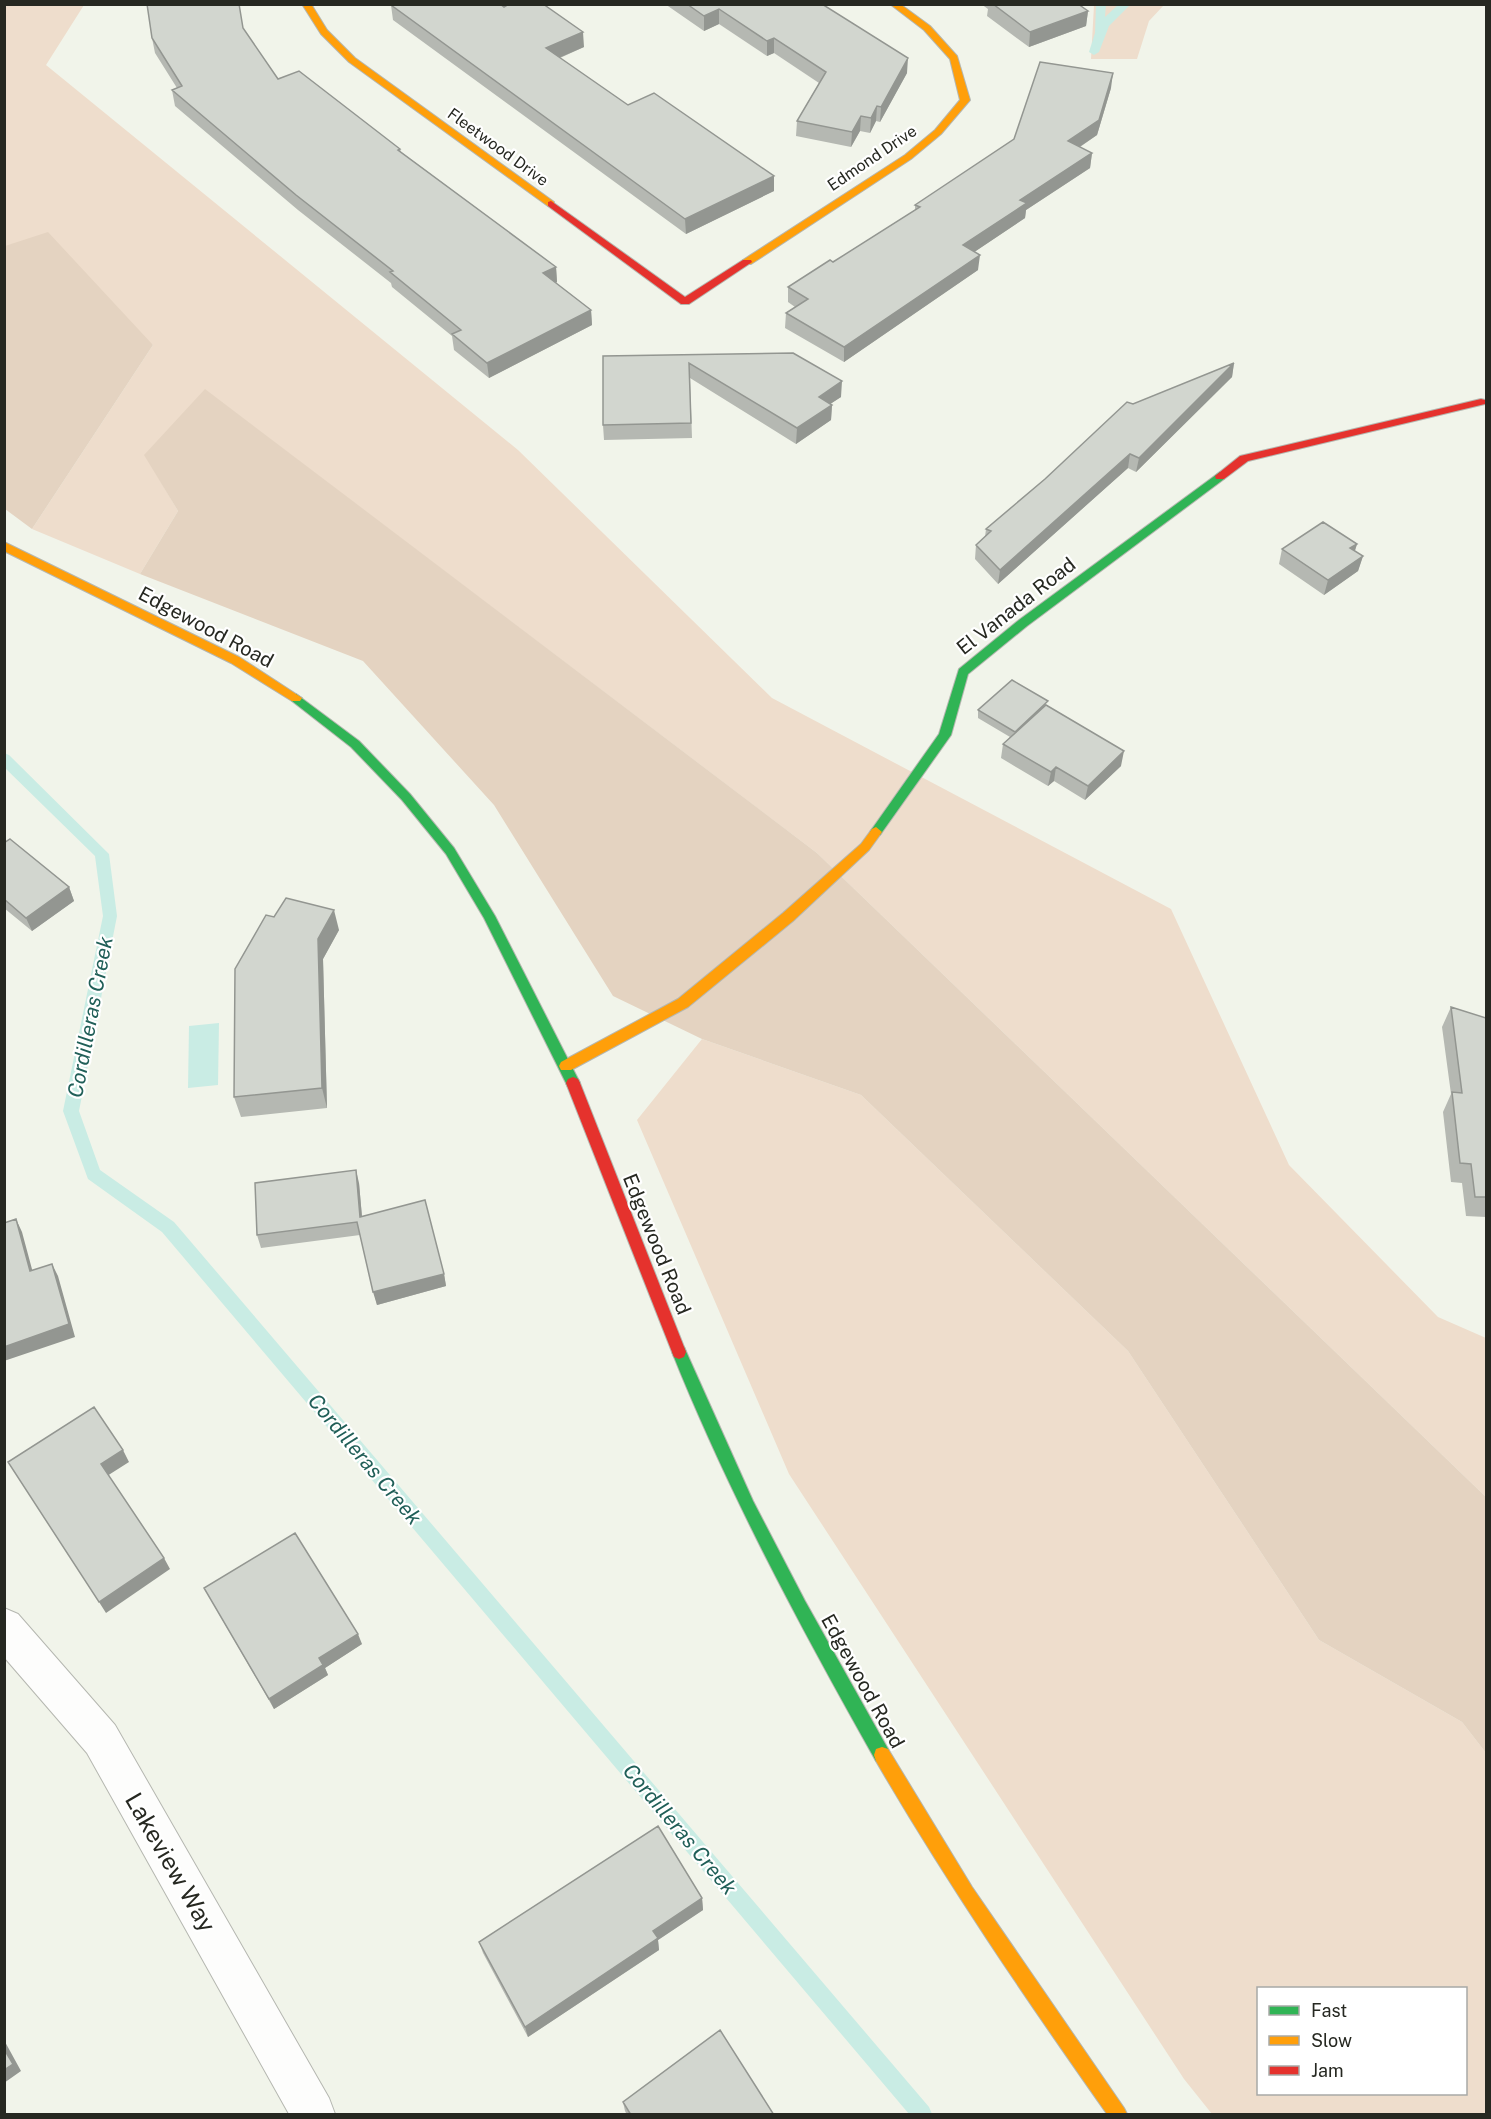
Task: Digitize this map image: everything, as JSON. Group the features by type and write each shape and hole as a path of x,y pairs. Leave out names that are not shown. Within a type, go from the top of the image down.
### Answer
{"street":[{"name":"Fleetwood Drive","path":"306,4 324,32 352,60 685,302"},
{"name":"Edmond Drive","path":"685,302 908,157 938,132 966,99 954,58 927,28 894,4"},
{"name":"El Vanada Road","path":"566,1066 683,1003 788,917 871,838 945,735 963,672 1023,623 1244,458 1481,402"},
{"name":"Edgewood Road","path":"4,546 235,660 298,699 356,744 406,797 450,851 489,916 566,1066 707,1425 770,1551 838,1678 917,1816 1017,1972 1118,2115"},
{"name":"Lakeview Way","path":"4,1627 101,1739 313,2115"}],"shaded area":[{"path":"1094,4 1164,5 1149,21 1137,59 1091,59"},
{"path":"5,5 84,5 46,65 518,450 772,698 1171,909 1289,1165 1438,1317 1486,1338 1486,1497 817,853 205,390 145,455 178,511 140,574 32,529 153,345 5,246"},
{"path":"48,232 153,345 32,529 5,509 5,246"},
{"path":"205,389 817,853 1486,1497 1486,1753 1462,1722 1319,1640 1128,1351 861,1095 702,1039 613,996 494,805 363,661 140,574 178,511 144,455"},
{"path":"702,1039 861,1095 1128,1351 1319,1640 1462,1722 1486,1753 1486,2114 1212,2114 1184,2079 789,1474 637,1120"}],"water":[{"path":"219,1023 218,1085 188,1088 189,1026"}],"building":[{"path":"147,4 239,4 243,28 278,79 299,71 400,149 398,150 556,267 543,273 591,310 487,363 452,334 461,330 390,272 393,271 296,195 172,90 182,86 152,38"},
{"path":"500,4 504,7 509,4 543,4 583,32 546,48 628,105 654,93 774,176 685,219 391,5"},
{"path":"687,4 822,4 908,58 881,107 877,106 871,118 861,116 852,132 797,121 826,72 774,38 767,41 719,9 704,16"},
{"path":"993,4 1078,4 1088,11 1030,32"},
{"path":"1040,62 1113,73 1099,120 1068,141 1092,153 1020,200 1027,203 963,245 980,255 844,347 786,313 808,299 788,287 830,260 833,262 920,207 915,205 1014,139"},
{"path":"793,353 842,381 819,397 832,405 797,428 689,363 691,423 603,425 603,356"},
{"path":"1234,363 1139,458 1130,454 1000,570 976,545 991,531 986,529 1045,479 1127,402 1133,404"},
{"path":"1323,522 1357,544 1350,548 1363,556 1328,580 1282,549"},
{"path":"1012,680 1048,701 1015,732 978,710"},
{"path":"1046,705 1124,751 1088,786 1056,767 1051,772 1003,744"},
{"path":"10,839 69,887 26,918 4,899 4,843"},
{"path":"286,898 334,910 318,939 322,1088 234,1097 235,969 266,915 274,917"},
{"path":"1451,1007 1486,1018 1486,1197 1475,1197 1471,1164 1460,1163 1452,1092 1462,1093"},
{"path":"356,1170 360,1217 425,1200 444,1274 373,1292 357,1222 257,1235 255,1183"},
{"path":"16,1219 30,1271 52,1264 69,1324 4,1347 4,1223"},
{"path":"94,1407 123,1450 101,1464 164,1558 99,1602 8,1462"},
{"path":"295,1533 358,1634 319,1658 323,1665 269,1699 204,1588"},
{"path":"658,1826 702,1898 653,1931 658,1938 525,2027 479,1942"},
{"path":"720,2030 774,2115 631,2115 623,2102"},
{"path":"4,2049 13,2064 4,2070"}],"waterway":[{"path":"1099,31 1101,4"},
{"path":"1094,52 1098,36 1104,25 1126,4"},
{"name":"Cordilleras Creek","path":"4,758 102,854 110,916 71,1111 94,1174 168,1227 922,2114"}],"traffic: fast":[{"path":"876,832 945,735 963,672 1023,623 1220,476"},
{"path":"296,698 355,744 406,797 450,851 489,916 573,1083"},
{"path":"679,1352 747,1506 799,1607 882,1755"}],"traffic: slow":[{"path":"306,4 324,32 352,60 551,204"},
{"path":"747,262 908,157 938,132 965,100 954,58 927,28 894,4"},
{"path":"4,546 235,660 296,698"},
{"path":"566,1066 683,1003 788,917 865,847 876,832"},
{"path":"882,1755 966,1893 1118,2114"}],"traffic: jam":[{"path":"551,204 685,302 747,262"},
{"path":"1220,476 1244,458 1481,402"},
{"path":"573,1083 679,1352"}]}
